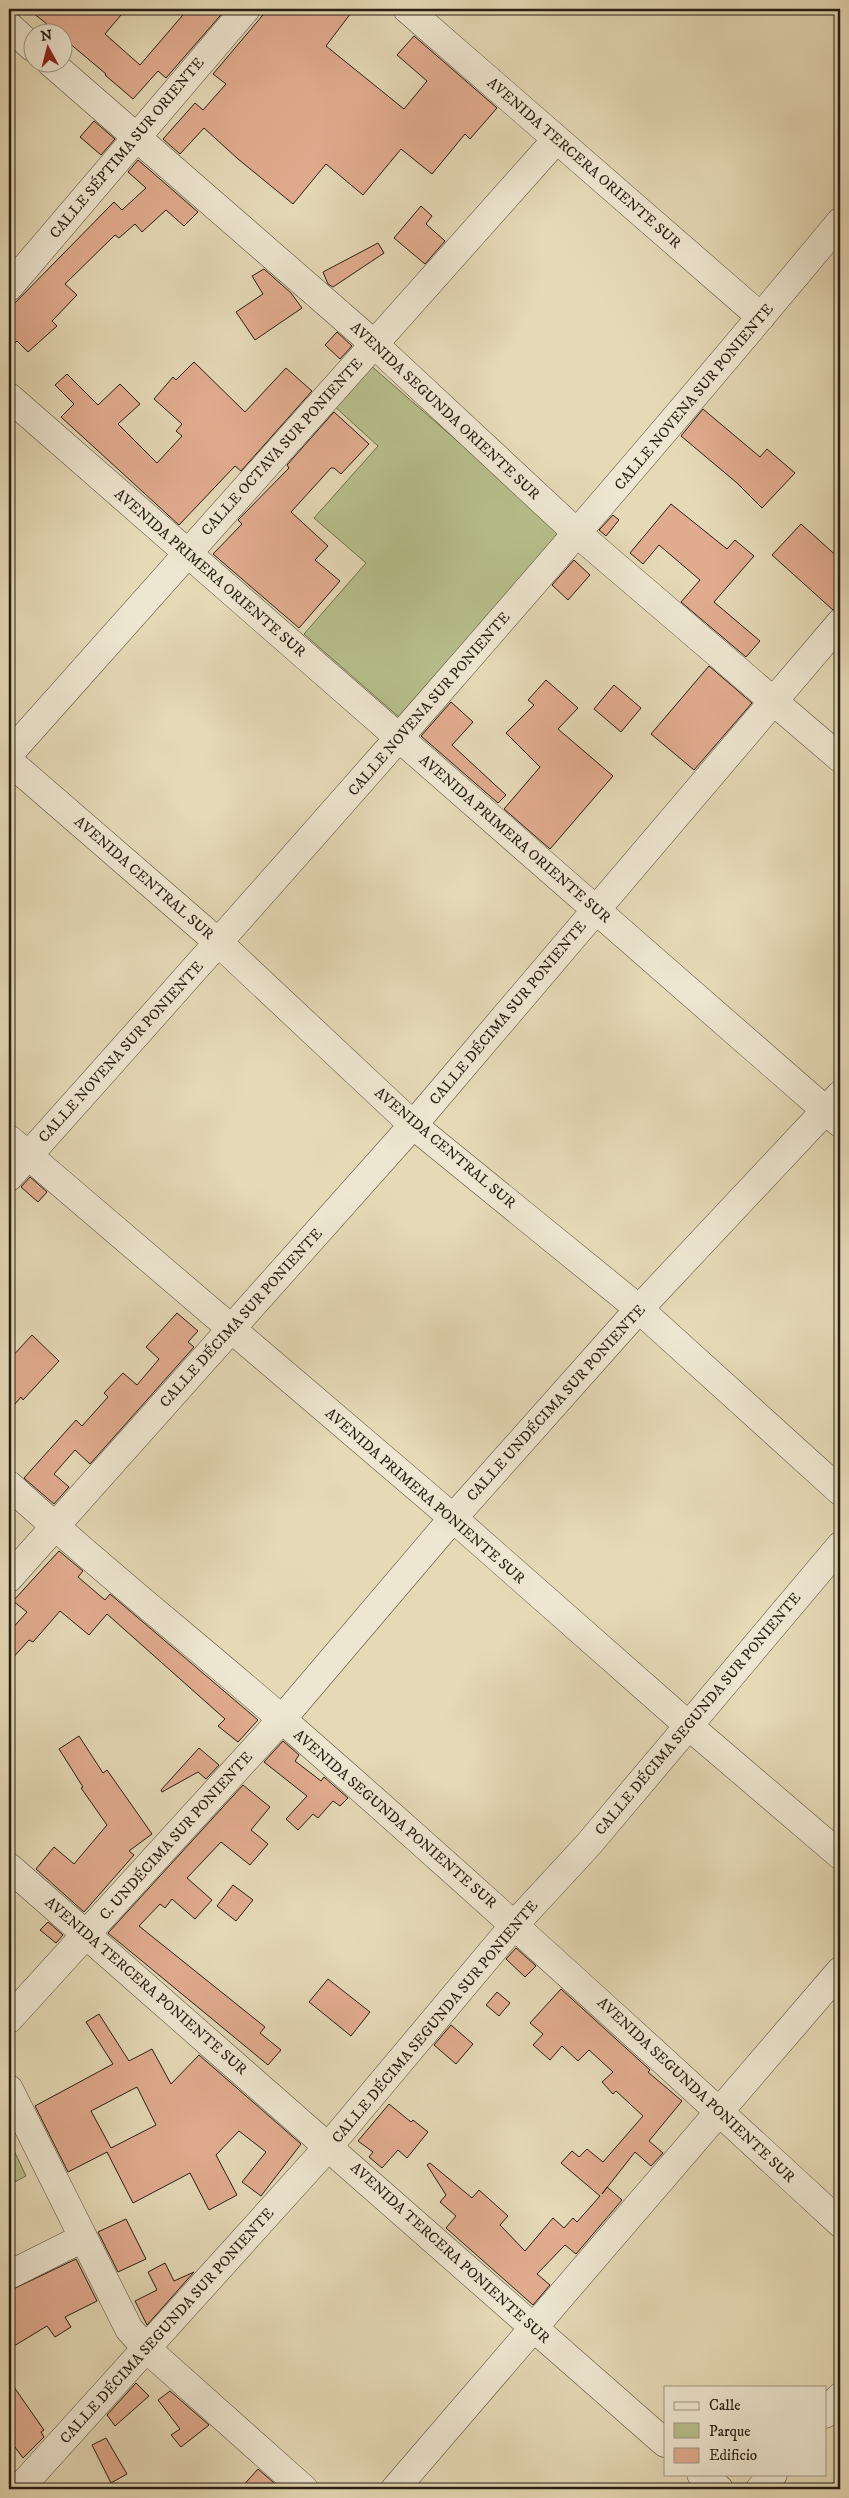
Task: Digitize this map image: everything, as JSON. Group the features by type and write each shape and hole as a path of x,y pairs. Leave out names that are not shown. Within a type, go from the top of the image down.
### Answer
{"street":[{"name":"CALLE SÉPTIMA SUR ORIENTE","path":"9,287 246,9"},
{"name":"AVENIDA TERCERA ORIENTE SUR","path":"407,9 761,317"},
{"path":"9,26 22,38"},
{"name":"AVENIDA SEGUNDA ORIENTE SUR","path":"61,72 374,344 578,534 840,758"},
{"name":"CALLE OCTAVA SUR PONIENTE","path":"9,754 556,140"},
{"name":"CALLE NOVENA SUR PONIENTE","path":"9,1178 18,1148 219,942 401,738 578,534 840,222"},
{"name":"AVENIDA PRIMERA ORIENTE SUR","path":"9,397 187,554 401,738 595,910 836,1110"},
{"name":"CALLE DÉCIMA SUR PONIENTE","path":"9,1578 413,1125 840,623"},
{"name":"AVENIDA CENTRAL SUR","path":"9,762 219,942 413,1125 639,1309 840,1491"},
{"name":"CALLE UNDÉCIMA SUR PONIENTE","path":"282,1719 453,1518 639,1309 836,1110"},
{"name":"AVENIDA PRIMERA PONIENTE SUR","path":"18,1148 453,1518 689,1726 840,1855"},
{"name":"AVENIDA SEGUNDA PONIENTE SUR","path":"9,1485 54,1526 282,1719 515,1924 840,2223"},
{"name":"CALLE DÉCIMA SEGUNDA SUR PONIENTE","path":"19,2489 148,2349 329,2146 515,1924 588,1845 840,1546"},
{"name":"C. UNDÉCIMA SUR PONIENTE","path":"9,2019 282,1719"},
{"name":"AVENIDA TERCERA PONIENTE SUR","path":"9,1867 664,2442"},
{"path":"394,2489 840,1971"},
{"path":"9,2089 129,2329 148,2349 304,2489"},
{"path":"9,2275 83,2238"},
{"path":"826,2413 840,2396"},
{"path":"703,2476 718,2489"},
{"path":"760,2489 771,2476"}],"green space":[{"path":"369,364 563,533 400,718 304,634 366,563 314,518 378,446 333,405"},
{"path":"9,2140 26,2176 9,2185"}],"building":[{"path":"28,9 126,9 105,34 140,65 188,9 226,9 166,78 158,71 133,99 72,45 72,22 44,22"},
{"path":"268,9 354,9 326,46 404,109 427,81 397,55 414,36 497,108 470,139 465,134 432,174 401,149 363,195 326,164 293,204 204,128 180,154 163,139 195,103 203,110 226,84 213,74"},
{"path":"94,121 115,139 101,155 80,137"},
{"path":"138,160 198,212 184,226 166,210 142,232 135,224 119,238 115,235 65,284 77,295 52,321 57,326 28,352 17,341 9,349 9,309 114,202 122,210 146,188 128,172"},
{"path":"421,206 432,216 426,224 445,241 425,264 394,238"},
{"path":"378,243 384,253 333,287 328,284 323,272"},
{"path":"264,269 291,293 302,308 255,340 236,312 263,294 252,276"},
{"path":"337,332 352,346 340,359 325,345"},
{"path":"194,362 245,412 286,368 312,391 241,471 235,466 179,525 61,417 74,404 55,385 67,374 98,405 120,384 140,404 118,424 157,463 182,436 176,431 182,424 154,399 173,377 176,380"},
{"path":"703,409 760,457 767,449 795,473 762,508 737,483 681,436"},
{"path":"334,412 369,444 341,474 334,468 331,468 291,512 328,546 315,560 340,581 299,628 213,554 242,524 238,520 289,468 287,465"},
{"path":"671,504 727,549 735,540 754,556 714,602 760,641 746,657 681,602 700,580 659,545 643,564 630,553"},
{"path":"613,515 619,520 606,536 599,530"},
{"path":"801,524 840,559 840,608 833,610 772,555"},
{"path":"574,560 590,575 568,600 552,585"},
{"path":"709,666 752,703 694,770 651,734"},
{"path":"546,680 578,708 558,729 613,776 550,849 504,809 540,767 506,733 534,705 528,700"},
{"path":"614,685 641,708 621,732 594,709"},
{"path":"451,702 473,722 452,745 506,795 498,803 421,736"},
{"path":"30,1177 47,1192 38,1202 21,1187"},
{"path":"177,1313 198,1331 188,1342 194,1347 90,1464 75,1450 54,1474 69,1487 54,1504 24,1478 76,1420 82,1426 108,1397 104,1393 123,1373 137,1385 159,1359 146,1347"},
{"path":"32,1335 59,1361 23,1400 21,1397 9,1411 9,1360"},
{"path":"59,1551 83,1571 78,1577 105,1600 110,1594 258,1720 238,1742 218,1726 225,1719 107,1614 89,1635 60,1611 33,1642 29,1640 9,1662 9,1632 27,1612 13,1601"},
{"path":"79,1736 103,1773 107,1770 152,1834 129,1851 134,1855 84,1912 36,1869 54,1847 74,1864 107,1825 81,1788 83,1787 59,1749"},
{"path":"283,1741 299,1755 295,1761 321,1781 324,1777 348,1798 340,1806 333,1801 318,1818 313,1814 298,1830 286,1819 307,1796 264,1762"},
{"path":"199,1748 219,1765 206,1779 198,1772 162,1792 161,1790"},
{"path":"243,1785 270,1807 251,1830 268,1844 250,1865 221,1842 187,1878 212,1900 195,1919 172,1899 165,1908 160,1904 139,1926 265,2027 260,2033 281,2050 268,2065 108,1933"},
{"path":"233,1885 253,1900 236,1921 217,1906"},
{"path":"48,1922 63,1935 56,1943 40,1930"},
{"path":"516,1948 536,1966 525,1977 506,1959"},
{"path":"328,1979 370,2012 351,2036 309,2002"},
{"path":"561,1989 650,2070 648,2072 682,2101 649,2141 663,2153 651,2166 635,2152 607,2187 622,2200 576,2254 565,2245 537,2274 550,2285 533,2305 446,2228 456,2216 440,2202 446,2195 427,2165 430,2163 472,2198 479,2190 508,2216 500,2225 525,2251 553,2218 564,2228 573,2218 577,2222 600,2196 561,2163 572,2151 579,2157 587,2149 603,2162 643,2116 616,2091 613,2094 602,2082 613,2072 589,2050 578,2061 562,2046 550,2060 533,2045 543,2034 530,2023"},
{"path":"497,1992 510,2003 499,2016 486,2005"},
{"path":"99,2014 129,2061 152,2049 171,2084 199,2055 301,2144 261,2196 242,2182 266,2152 239,2131 216,2155 237,2195 209,2210 190,2173 133,2203 107,2152 68,2172 35,2106 113,2064 86,2022","holes":["137,2087 156,2125 111,2148 91,2111"]},
{"path":"451,2025 473,2044 456,2064 434,2045"},
{"path":"389,2104 411,2122 413,2120 428,2132 407,2158 398,2150 382,2168 369,2157 373,2152 358,2141"},
{"path":"126,2219 146,2259 118,2272 98,2232"},
{"path":"76,2259 97,2301 65,2317 71,2327 55,2337 47,2326 9,2349 9,2291"},
{"path":"165,2263 174,2281 194,2272 147,2325 135,2301 157,2290 148,2272"},
{"path":"9,2380 44,2430 41,2432 44,2437 23,2458 9,2439"},
{"path":"136,2383 149,2396 115,2426 107,2415"},
{"path":"170,2391 209,2425 181,2447 171,2435 180,2429 158,2400"},
{"path":"106,2438 127,2474 111,2483 92,2445"},
{"path":"258,2469 281,2489 240,2489"}]}
